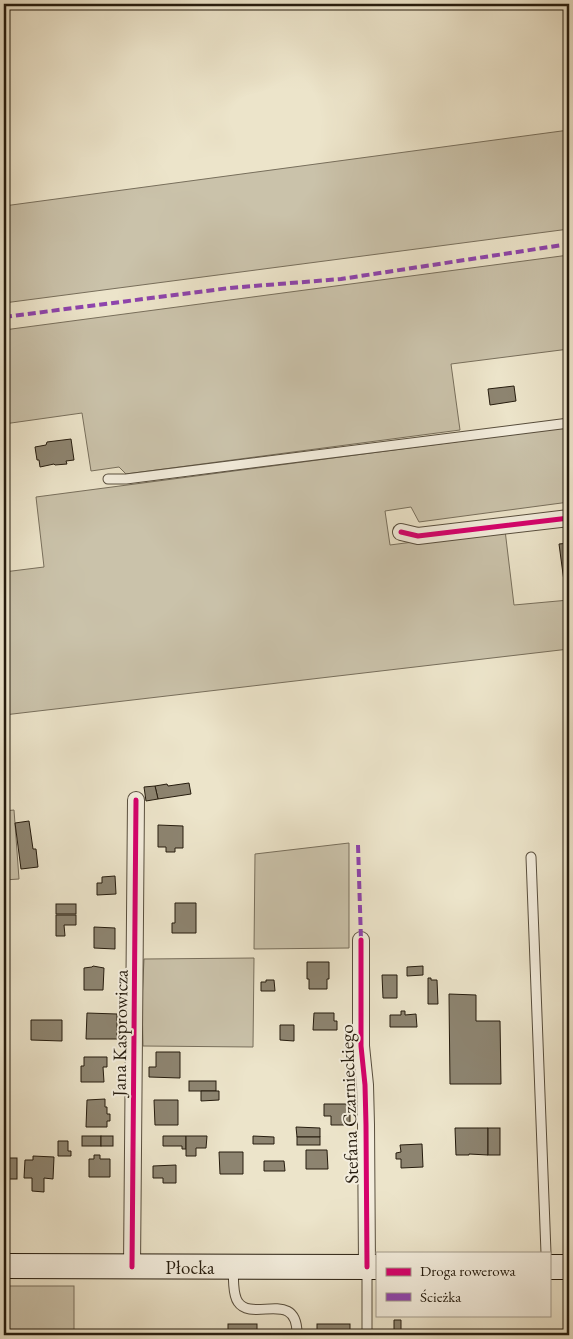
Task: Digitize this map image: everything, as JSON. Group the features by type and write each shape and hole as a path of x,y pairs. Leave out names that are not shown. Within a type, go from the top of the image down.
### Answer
{"street":[{"path":"401,532 418,536 569,518"},
{"name":"Jana Kasprowicza","path":"132,1267 136,800"},
{"name":"Stefana Czarnieckiego","path":"361,940 361,1046 365,1084 372,1267"},
{"name":"Płocka","path":"4,1266 372,1267"},
{"path":"550,1267 569,1267"}],"lane":[{"path":"108,479 126,480 569,423"},
{"path":"532,857 546,1252"},
{"path":"234,1267 233,1277 236,1300 240,1305 248,1308 282,1309 290,1312 294,1318 297,1335"},
{"path":"367,1335 372,1267"}],"shaded area":[{"path":"569,130 569,229 4,303 4,206"},
{"path":"569,255 569,349 451,364 460,430 126,474 119,467 91,471 82,413 4,424 4,330"},
{"path":"569,427 569,502 419,522 411,507 385,511 390,545 505,530 514,605 569,600 569,649 4,715 4,572 44,567 36,497"},
{"path":"14,810 19,879 4,880 4,811"},
{"path":"349,843 349,948 254,949 255,854"},
{"path":"254,958 253,1047 143,1046 142,1002 144,959"},
{"path":"4,1286 74,1286 74,1335 4,1335"}],"building":[{"path":"514,386 516,401 490,405 488,389"},
{"path":"71,439 74,460 66,461 67,464 40,467 35,447 46,445 47,442"},
{"path":"569,543 569,573 563,574 559,544"},
{"path":"569,573 569,588 565,588 563,574"},
{"path":"189,783 191,794 158,799 155,786"},
{"path":"155,786 158,799 146,801 144,787"},
{"path":"29,821 38,867 21,869 15,823"},
{"path":"158,825 183,826 183,848 175,848 175,852 166,852 166,847 158,847"},
{"path":"115,876 116,894 97,895 97,883 102,883 102,877"},
{"path":"175,903 196,903 196,933 172,933 172,923 175,923"},
{"path":"56,904 76,904 76,914 56,914"},
{"path":"56,915 76,915 76,925 64,925 65,936 56,936"},
{"path":"94,927 115,928 115,949 94,948"},
{"path":"307,962 329,962 327,989 309,989"},
{"path":"93,966 104,968 103,990 84,990 84,968"},
{"path":"423,966 423,975 407,976 407,967"},
{"path":"382,975 397,975 397,998 383,998"},
{"path":"428,978 437,980 438,1004 428,1004"},
{"path":"266,980 274,980 275,991 261,991 261,982 266,982"},
{"path":"449,994 476,995 476,1021 500,1021 501,1084 450,1084"},
{"path":"401,1011 405,1011 405,1015 416,1014 417,1027 390,1027 390,1015 401,1015"},
{"path":"87,1013 117,1014 117,1039 86,1039"},
{"path":"314,1013 334,1013 334,1021 337,1021 337,1030 313,1030"},
{"path":"31,1020 62,1020 62,1041 31,1040"},
{"path":"280,1025 294,1025 294,1041 280,1040"},
{"path":"567,1040 569,1040 569,1063 567,1063"},
{"path":"156,1052 180,1052 180,1078 149,1077 149,1067 156,1067"},
{"path":"84,1057 107,1057 107,1067 103,1067 104,1082 81,1082 81,1066 84,1066"},
{"path":"189,1081 216,1081 216,1091 189,1091"},
{"path":"201,1091 219,1091 219,1100 201,1101"},
{"path":"105,1099 107,1114 110,1114 110,1121 107,1121 107,1127 86,1127 87,1100"},
{"path":"154,1100 178,1100 178,1125 155,1125"},
{"path":"324,1104 350,1104 350,1125 331,1125 331,1116 324,1116"},
{"path":"296,1127 320,1128 320,1137 297,1137"},
{"path":"455,1128 488,1128 488,1155 456,1155"},
{"path":"488,1128 500,1128 500,1155 488,1155"},
{"path":"82,1136 101,1136 101,1146 82,1146"},
{"path":"101,1136 113,1136 113,1146 101,1146"},
{"path":"163,1136 186,1136 186,1149 182,1149 182,1146 163,1146"},
{"path":"186,1136 207,1136 206,1148 196,1148 196,1156 186,1156"},
{"path":"253,1136 274,1137 274,1144 253,1144"},
{"path":"297,1137 320,1137 320,1145 297,1145"},
{"path":"58,1141 68,1141 68,1151 71,1151 71,1156 58,1156"},
{"path":"422,1144 423,1167 401,1168 401,1159 396,1159 396,1153 401,1152 400,1145"},
{"path":"306,1150 327,1150 328,1169 306,1169"},
{"path":"219,1152 243,1152 243,1174 220,1174"},
{"path":"94,1155 100,1155 100,1159 110,1159 110,1177 89,1177 89,1159 94,1159"},
{"path":"33,1156 54,1157 53,1179 44,1178 44,1192 32,1191 32,1178 24,1178 25,1160 33,1160"},
{"path":"4,1158 17,1158 17,1179 4,1179"},
{"path":"264,1161 284,1161 285,1171 264,1171"},
{"path":"176,1165 176,1183 163,1183 163,1178 153,1178 153,1166"},
{"path":"394,1320 401,1320 401,1330 416,1330 416,1335 395,1335"},
{"path":"228,1324 257,1324 257,1335 228,1335"},
{"path":"317,1324 350,1324 350,1335 317,1335"}],"marked path":[{"path":"4,317 229,288 341,279 569,244"},
{"path":"358,845 361,940"}],"cycle path":[{"path":"401,532 418,536 569,518"},
{"path":"132,1267 136,800"},
{"path":"361,940 361,1046 365,1085 367,1267"}]}
